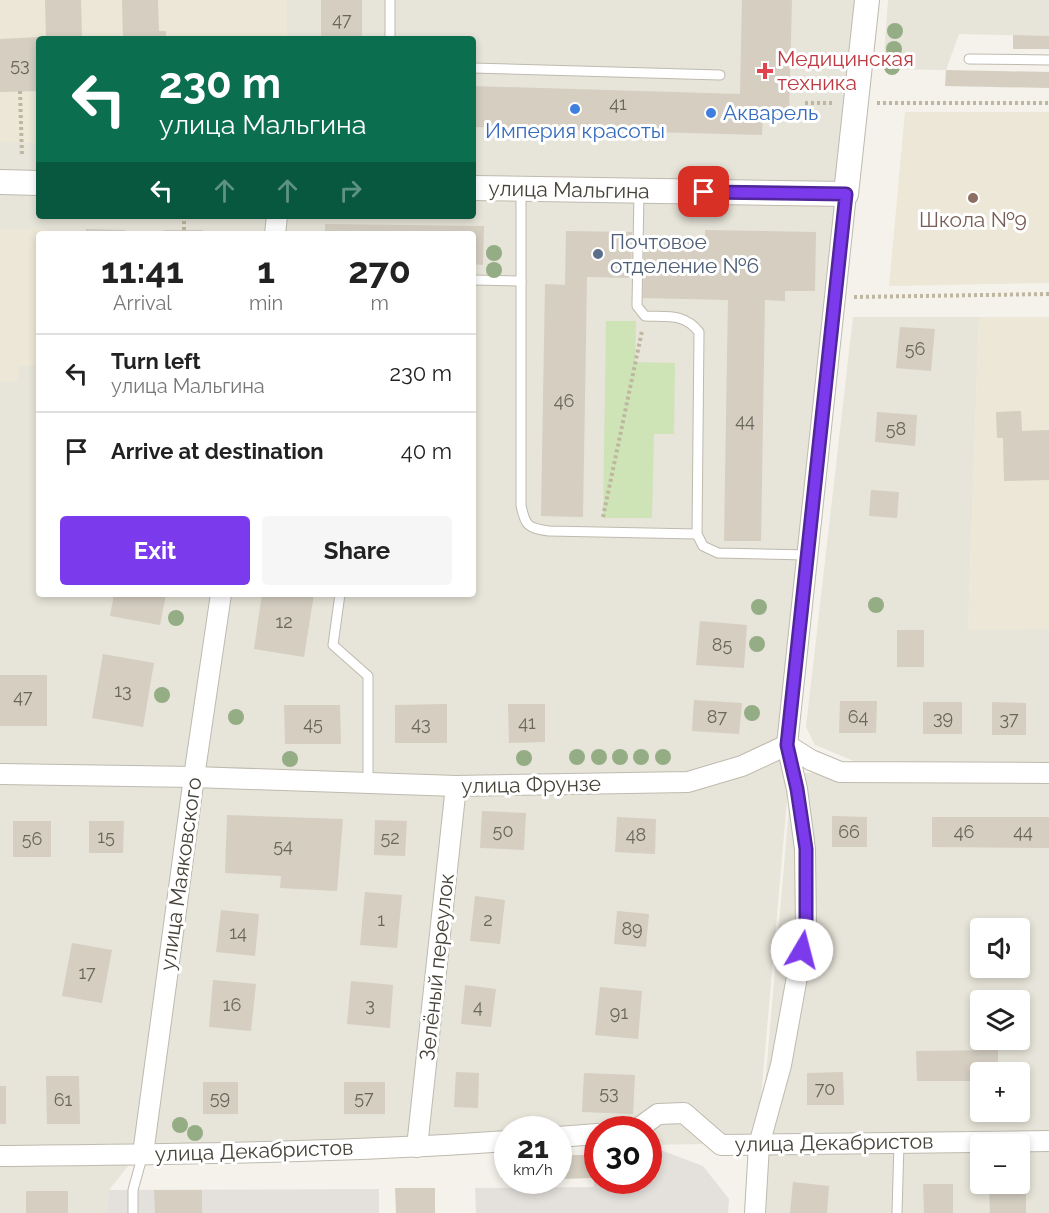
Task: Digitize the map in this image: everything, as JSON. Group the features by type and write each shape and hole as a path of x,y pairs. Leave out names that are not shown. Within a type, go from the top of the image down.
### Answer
{"street":[{"path":"755,1213 759,1144 781,1065 806,927 806,849 797,789 787,745 867,0"},
{"path":"0,183 36,183"},
{"name":"улица Мальгина","path":"476,188 846,194"},
{"name":"улица Маяковского","path":"143,1154 221,597"},
{"path":"787,745 812,760 840,772 1049,773"},
{"name":"улица Фрунзе","path":"0,774 194,777 456,786 688,782 742,766 787,745"},
{"name":"Зелёный переулок","path":"417,1147 456,786"},
{"name":"улица Декабристов","path":"655,1116 684,1113 721,1145 1049,1141"},
{"name":"улица Декабристов","path":"0,1156 417,1147 494,1142"}],"lane":[{"path":"390,0 390,36"},
{"path":"969,59 1049,60"},
{"path":"476,68 720,75"},
{"path":"521,189 520,505 524,520 534,529 549,531 697,534"},
{"path":"639,191 637,306 645,316 678,317 693,324 699,332 697,534 704,546 718,554 808,555"},
{"path":"476,280 521,281"},
{"path":"340,597 333,645 368,676 368,783"},
{"path":"897,1213 899,1143"},
{"path":"133,1213 133,1190 143,1154"}],"path":[{"path":"20,91 22,156"},
{"path":"805,103 1049,103"},
{"path":"184,219 184,230"},
{"path":"836,297 1049,294"},
{"path":"600,532 645,316"}],"shaded area":[{"path":"0,0 867,0 847,192 476,188 476,36 36,36 36,183 0,182"},
{"path":"0,0 287,0 287,36 36,36 36,143 0,142"},
{"path":"888,0 1049,0 1049,36 959,34 946,70 883,69"},
{"name":"Школа №9","path":"905,112 1049,112 1049,283 889,286"},
{"path":"0,184 36,184 36,219 276,219 274,231 36,231 36,597 221,597 140,1151 109,1190 107,1213 0,1213"},
{"path":"476,190 848,196 788,789 757,1143 662,1145 662,1116 584,1116 584,1145 572,1146 572,1116 494,1116 494,1147 145,1153 223,597 476,597 476,231 278,231 280,219 476,219"},
{"path":"0,229 48,229 48,231 36,231 36,366 19,366 18,382 0,382"},
{"path":"853,317 979,317 968,629 1049,629 1049,763 854,761 815,745 806,727"},
{"path":"979,317 1049,317 1049,629 968,630"},
{"path":"792,773 1049,775 1049,1140 1030,1140 1030,1134 970,1134 970,1141 760,1144"},
{"path":"1049,1144 1049,1213 758,1213 760,1147 970,1145 970,1194 1030,1194 1030,1145"},
{"path":"662,1151 703,1166 729,1199 728,1213 476,1213 475,1188 494,1188 494,1194 572,1194 572,1187 584,1187 584,1194 662,1194"},
{"path":"379,1189 379,1213 107,1213 109,1190"}],"green space":[{"path":"606,321 636,321 635,362 675,363 674,434 654,434 652,518 603,518"}],"building":[{"path":"45,0 81,0 82,36 46,36"},
{"path":"122,0 158,0 159,31 166,31 166,36 123,36"},
{"path":"321,0 362,0 362,36 321,36"},
{"path":"742,0 792,0 789,115 763,114 762,135 476,127 476,86 740,94"},
{"path":"1013,35 1049,36 1049,49 1013,49"},
{"path":"36,37 36,91 0,92 0,39"},
{"path":"946,70 1049,72 1049,88 945,86"},
{"path":"325,224 484,226 483,265 476,264 476,231 325,231"},
{"path":"86,229 125,230 125,231 86,231"},
{"path":"164,230 203,230 203,231"},
{"path":"705,230 816,232 815,291 785,291 785,301 765,300 761,541 724,541 728,300 643,298 644,237 705,238"},
{"path":"566,231 632,232 631,278 587,277 583,517 541,516 545,284 565,285"},
{"path":"900,327 935,329 931,371 896,368"},
{"path":"1021,411 1022,431 1049,430 1049,480 1004,481 1003,438 997,438 996,412"},
{"path":"877,412 917,415 915,446 875,442"},
{"path":"871,490 899,492 897,518 869,516"},
{"path":"113,597 165,597 160,625 110,616"},
{"path":"262,597 314,597 304,657 254,649"},
{"path":"700,621 747,625 744,668 696,665"},
{"path":"897,630 924,630 924,667 897,667"},
{"path":"103,654 154,663 143,727 92,718"},
{"path":"0,675 47,675 47,726 0,726"},
{"path":"694,700 742,703 739,734 692,731"},
{"path":"840,701 877,701 876,733 839,733"},
{"path":"923,702 962,702 962,734 923,734"},
{"path":"992,702 1026,703 1026,735 992,735"},
{"path":"447,704 447,743 395,743 395,705"},
{"path":"508,704 545,704 545,742 509,743"},
{"path":"284,705 340,705 341,744 285,744"},
{"path":"482,811 526,813 524,850 480,848"},
{"path":"227,815 343,819 337,891 280,888 281,876 225,873"},
{"path":"832,816 867,817 867,847 832,847"},
{"path":"617,817 656,819 655,854 615,852"},
{"path":"932,817 1049,817 1049,848 932,847"},
{"path":"375,820 407,821 405,856 374,855"},
{"path":"13,821 51,821 51,857 13,857"},
{"path":"89,821 124,821 123,853 89,853"},
{"path":"365,892 402,895 397,948 360,945"},
{"path":"475,896 505,900 500,944 470,941"},
{"path":"221,910 259,914 255,956 216,952"},
{"path":"617,911 649,914 646,947 614,944"},
{"path":"72,943 112,950 102,1003 62,996"},
{"path":"213,980 256,984 251,1031 209,1027"},
{"path":"351,981 393,985 390,1028 347,1024"},
{"path":"465,985 496,989 491,1027 461,1024"},
{"path":"600,987 642,991 638,1039 595,1035"},
{"path":"998,1050 998,1062 970,1062 970,1081 917,1081 916,1051"},
{"path":"456,1072 479,1073 478,1108 454,1107"},
{"path":"843,1072 844,1105 807,1105 807,1073"},
{"path":"584,1073 635,1075 633,1114 582,1112"},
{"path":"46,1076 79,1076 80,1124 47,1124"},
{"path":"203,1082 238,1082 238,1114 203,1114"},
{"path":"344,1082 385,1082 385,1114 344,1114"},
{"path":"0,1086 6,1086 6,1124 0,1124"},
{"path":"572,1155 584,1155 584,1178 572,1179"},
{"path":"793,1182 829,1186 827,1213 790,1213"},
{"path":"923,1184 953,1184 953,1213 924,1213"},
{"path":"395,1188 435,1188 435,1213 396,1213"},
{"path":"154,1190 202,1190 202,1213 155,1213"},
{"path":"26,1191 68,1191 68,1213 26,1213"},
{"path":"989,1194 1026,1194 1026,1213 990,1213"}],"place":[{"name":"Медицинская техника","path":"765,71"},
{"name":"Империя красоты","path":"575,109"},
{"name":"Акварель","path":"711,113"},
{"name":"Школа №9","path":"973,198"},
{"name":"Почтовое отделение №6","path":"598,254"}],"route":[{"path":"704,192 846,194 787,745 797,789 806,849 806,927 802,950"}]}
